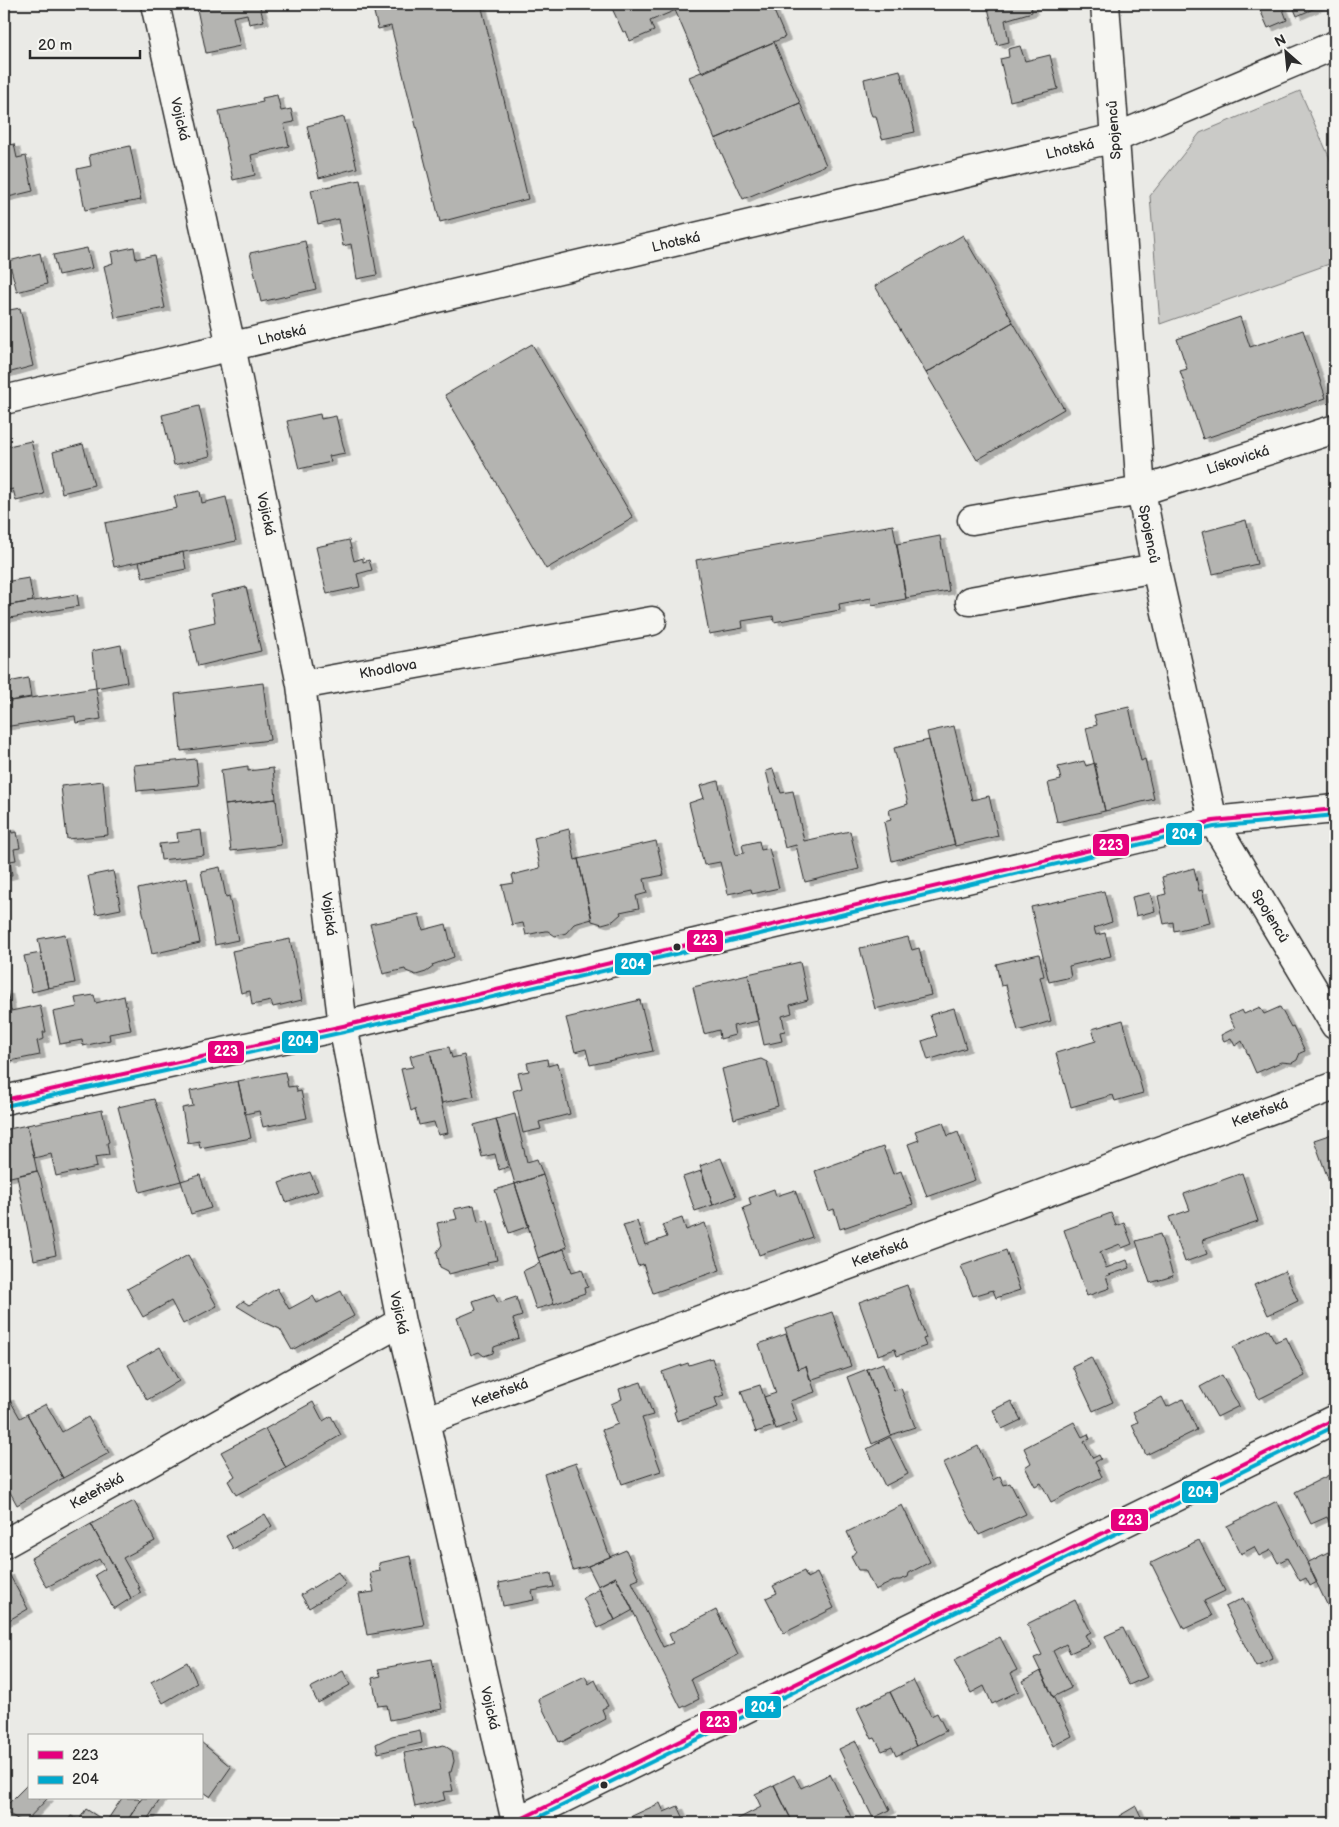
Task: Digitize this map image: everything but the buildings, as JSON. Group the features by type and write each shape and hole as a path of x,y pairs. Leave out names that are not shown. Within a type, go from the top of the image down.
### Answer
{"street":[{"name":"Vojická","path":"155,4 231,346 301,685 343,1026 401,1322 425,1421 514,1823"},
{"name":"Spojenců","path":"1105,4 1141,492 1156,568 1213,821 1335,1025"},
{"name":"Lhotská","path":"4,400 1115,138 1335,45"},
{"name":"Lískovická","path":"972,520 1141,492 1335,429"},
{"path":"970,602 1156,568"},
{"name":"Khodlova","path":"301,685 652,620"},
{"path":"4,1100 343,1026 1213,821 1335,808"},
{"name":"Keteňská","path":"425,1421 1335,1086"},
{"name":"Keteňská","path":"4,1544 401,1322"},
{"path":"514,1823 1335,1420"}],"shaded area":[{"path":"1300,91 1335,170 1335,262 1160,324 1150,196 1200,133"}],"transit line":[{"name":"223","path":"4,1100 343,1026 1213,821 1335,809"},
{"name":"204","path":"5,1106 344,1032 1214,827 1335,815"},
{"name":"223","path":"513,1823 1335,1419"},
{"name":"204","path":"527,1823 1335,1426"}]}
